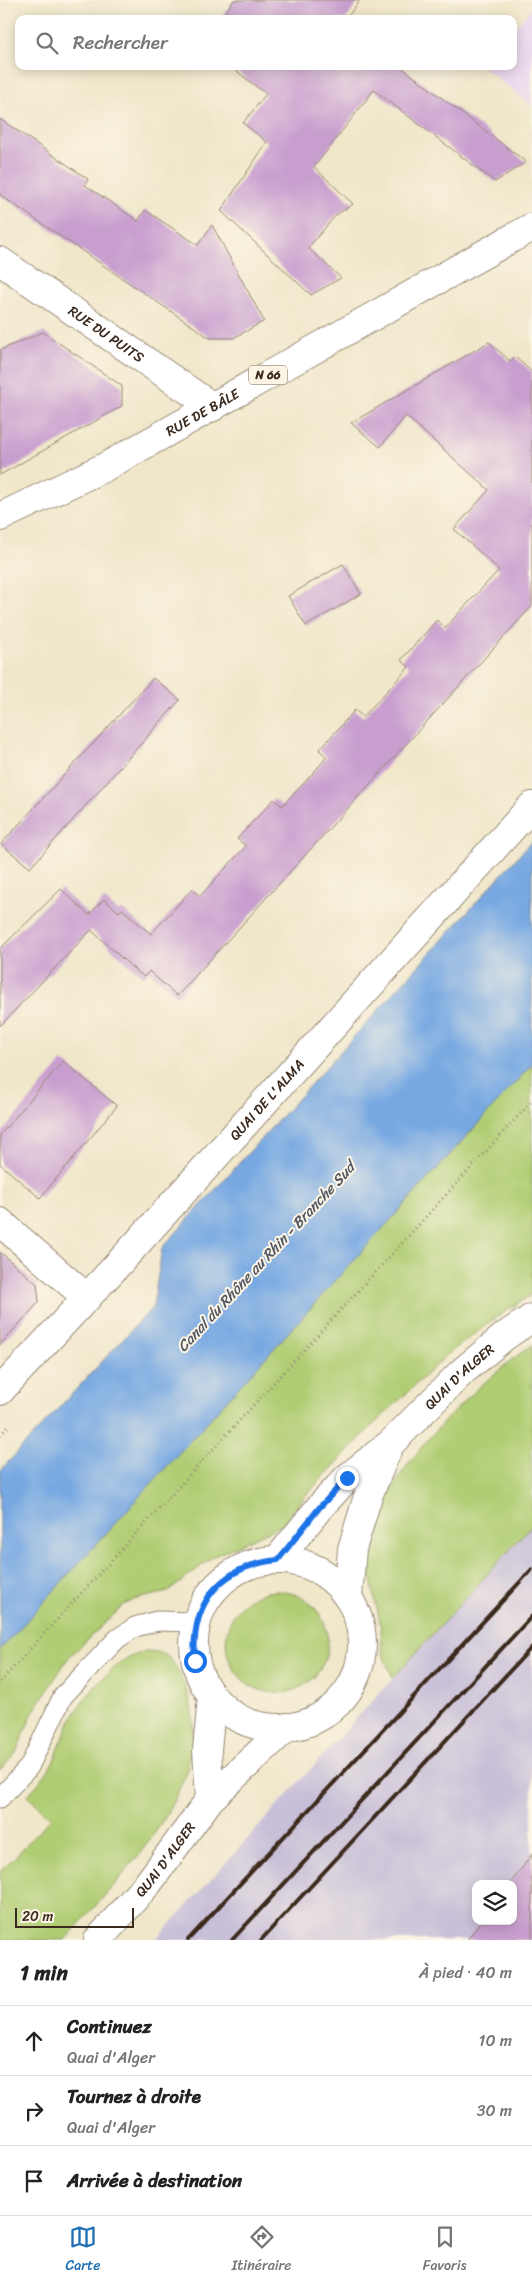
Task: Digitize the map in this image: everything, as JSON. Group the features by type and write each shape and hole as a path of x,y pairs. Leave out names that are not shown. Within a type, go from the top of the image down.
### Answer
{"main road":[{"name":"RUE DE BÂLE","path":"0,517 105,467 532,227"},
{"name":"RUE DU PUITS","path":"0,261 213,407"},
{"name":"QUAI DE L'ALMA","path":"0,1391 87,1298 532,806"},
{"path":"0,1222 87,1298"},
{"name":"QUAI D'ALGER","path":"278,1560 319,1508 347,1478 391,1443 463,1370 505,1336 532,1318"},
{"name":"QUAI D'ALGER","path":"348,1597 352,1549 368,1496 391,1443"},
{"name":"QUAI D'ALGER","path":"278,1560 298,1562 318,1570 335,1582 348,1597 357,1616 362,1638 360,1659 354,1679 342,1698 326,1712 308,1722 287,1727 265,1726 246,1722 227,1710 212,1697 202,1680 195,1661 194,1641 196,1622 203,1605 213,1590 227,1577 242,1568 260,1562 278,1560"},
{"path":"210,1800 207,1750 212,1697"},
{"name":"QUAI D'ALGER","path":"98,1940 149,1882 210,1800 287,1727"}],"lane":[{"path":"0,1798 29,1767 63,1696 117,1639 136,1627 157,1621 196,1622"}],"path":[{"path":"0,1682 532,1101"}],"shaded area":[{"path":"532,7 532,106 487,70 517,70 517,25"},
{"path":"532,1525 532,1940 156,1940"}],"green space":[{"path":"532,1064 532,1294 494,1319 448,1354 373,1425 307,1494 280,1526 214,1556 168,1592 136,1599 124,1605 69,1657 33,1712 16,1753 0,1770 0,1650"},
{"path":"532,1345 532,1525 393,1678 383,1654 381,1627 373,1590 369,1556 372,1533 382,1507 416,1454 438,1428 486,1381"},
{"path":"277,1591 296,1595 313,1606 324,1623 328,1642 324,1661 313,1678 296,1689 277,1693 258,1689 241,1678 230,1661 226,1642 230,1623 241,1606 258,1595"},
{"path":"146,1651 161,1653 174,1663 183,1682 193,1718 191,1753 180,1788 162,1822 139,1855 65,1940 0,1940 0,1873 51,1818 27,1796 50,1767 71,1720 85,1698 102,1678 112,1670 123,1662"}],"water":[{"name":"Canal du Rhône au Rhin - Branche Sud","path":"532,841 532,1064 0,1650 0,1471 153,1307 162,1248"}],"building":[{"path":"234,0 360,0 349,15 223,15"},
{"path":"235,70 405,70 526,162 495,182 374,90 314,167 353,204 336,215 308,248 341,278 311,295 221,211 267,142 243,123 266,94"},
{"path":"0,119 88,179 85,185 138,221 145,210 198,245 212,225 264,321 234,338 210,338 0,195"},
{"path":"43,332 122,386 122,406 0,475 0,350"},
{"path":"489,342 510,361 515,357 532,372 532,606 177,996 149,971 144,977 91,930 0,1026 0,949 61,889 89,915 104,899 119,912 122,909 151,934 192,889 200,896 246,846 237,839 274,799 282,806 305,782 327,757 319,750 355,710 363,717 409,667 401,660 437,620 445,628 499,570 454,529 489,490 406,416 380,447 351,423"},
{"path":"343,564 361,594 306,626 288,596"},
{"path":"153,678 180,700 30,868 1,844"},
{"path":"63,1061 117,1106 40,1198 0,1164 0,1135"},
{"path":"0,1252 37,1284 39,1302 0,1345"},
{"path":"532,1854 532,1940 467,1940 478,1925 517,1925 517,1880 513,1880"}],"railway":[{"path":"188,1940 532,1569"},
{"path":"232,1940 532,1616"},
{"path":"261,1940 532,1647"}],"route":[{"path":"195,1661 194,1641 196,1622 203,1605 213,1590 227,1577 242,1568 260,1562 278,1560 319,1508 347,1478"}]}
